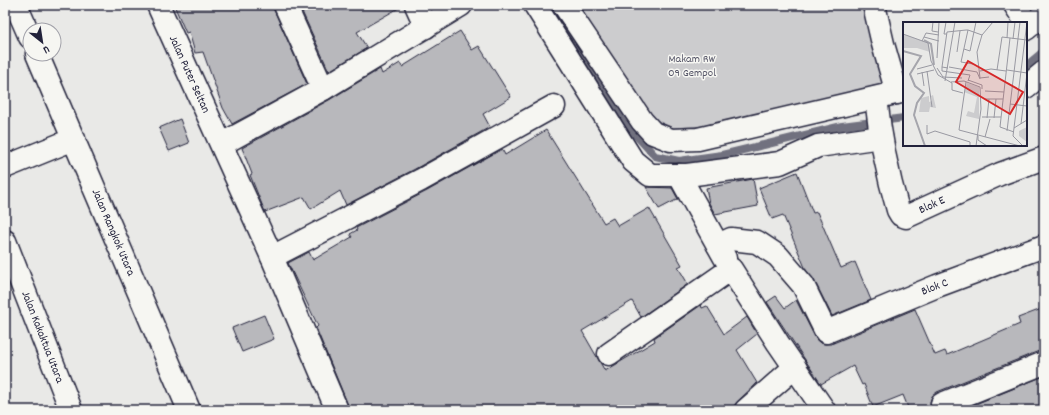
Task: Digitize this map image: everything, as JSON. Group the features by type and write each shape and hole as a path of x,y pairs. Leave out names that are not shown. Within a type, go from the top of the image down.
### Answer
{"street":[{"path":"16,5 23,22"},
{"name":"Jalan Puter Seltan","path":"158,5 272,257 337,410"},
{"path":"285,5 323,89"},
{"path":"416,5 426,27"},
{"path":"222,144 323,89 461,5"},
{"path":"535,5 633,161 650,175 688,175 780,163 818,146 886,110"},
{"path":"564,5 647,128 653,133 671,140 698,138 886,110"},
{"path":"874,5 883,44 886,110"},
{"name":"Jalan Rangkok Utara","path":"40,62 189,410"},
{"path":"1027,86 1044,72"},
{"path":"272,257 421,180 554,106"},
{"name":"Blok E","path":"886,110 887,172 898,210 901,215 906,217 1000,174 1044,158"},
{"path":"622,142 647,128"},
{"path":"5,167 74,139"},
{"path":"680,175 731,269 824,410"},
{"name":"Blok C","path":"718,245 731,239 757,242 778,256 803,285 826,332 937,286 1044,246"},
{"name":"Jalan Kakaktua Utara","path":"5,242 72,410"},
{"path":"609,354 731,269"},
{"path":"942,404 1044,362"},
{"path":"746,410 795,368"}],"green space":[{"name":"Makam RW 09 Gempol","path":"573,5 868,5 887,85 706,126 672,128 654,119"}],"building":[{"path":"174,5 273,5 307,84 232,124 223,108 203,52 195,53 189,32 186,33"},
{"path":"299,5 404,5 357,32 367,48 329,71"},
{"path":"460,31 472,50 479,46 511,97 483,114 490,127 415,169 346,205 340,191 311,209 304,197 265,212 250,175 252,174 242,148 329,100 380,69 382,74 400,63 402,67"},
{"path":"180,119 189,143 169,151 159,128"},
{"path":"546,130 604,223 613,218 618,226 649,208 682,265 678,267 688,284 641,317 632,301 582,331 605,371 655,341 654,338 701,305 702,308 707,306 724,334 747,317 757,334 737,350 757,383 728,410 350,410 316,328 318,326 288,263 309,252 313,260 352,237 350,234 357,230 356,228 427,191 502,149 505,155"},
{"path":"797,172 813,213 817,212 841,268 855,262 871,300 832,316 814,280 806,270 783,215 772,219 759,188"},
{"path":"753,179 758,206 715,214 709,203 706,188"},
{"path":"646,187 672,188 678,199 659,209"},
{"path":"776,296 785,308 796,300 815,337 819,342 825,344 831,344 915,309 935,355 945,351 947,355 1020,324 1018,318 1044,308 1044,351 1039,351 937,392 932,396 930,402 931,410 909,410 903,395 873,407 864,384 862,385 853,366 821,384 767,302"},
{"path":"264,315 274,339 242,352 232,328"},
{"path":"1044,376 1044,410 961,410"}],"waterway":[{"path":"551,11 610,100 634,133 655,156 679,161 722,155 842,126 903,118"},
{"path":"1027,65 1044,51"}]}
